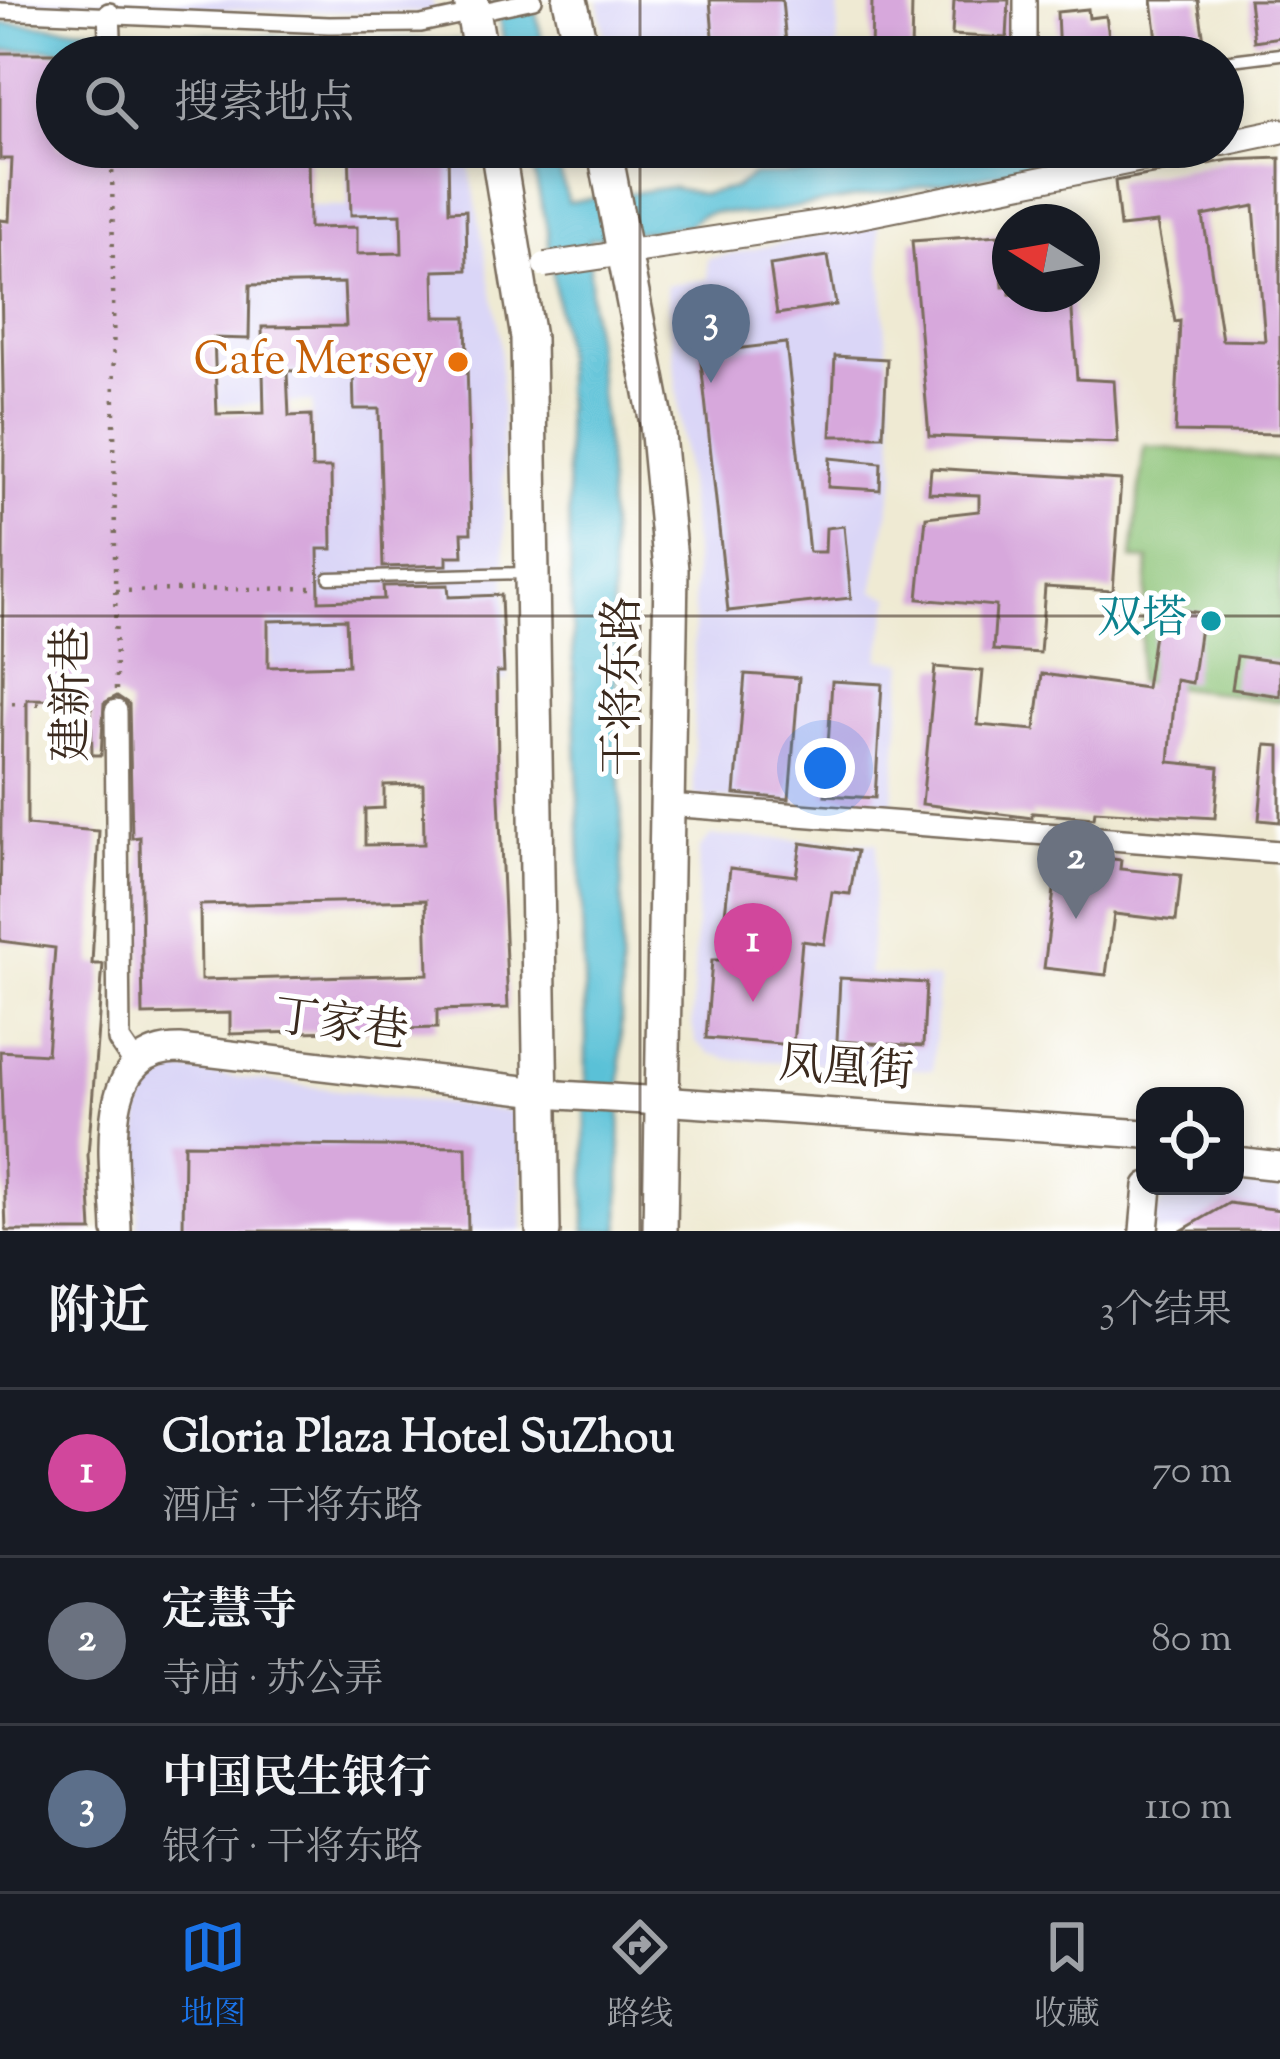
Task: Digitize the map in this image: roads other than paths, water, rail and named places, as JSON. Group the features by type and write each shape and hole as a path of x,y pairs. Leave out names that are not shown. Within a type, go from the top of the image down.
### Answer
{"main road":[{"path":"570,0 578,36"},
{"name":"干将东路","path":"503,168 532,267 530,572 550,1094 543,1231"},
{"name":"干将东路","path":"607,168 618,250 657,424 670,570 669,805 652,1100 660,1231"},
{"name":"丁家巷","path":"134,1062 179,1049 550,1094"},
{"path":"117,1231 116,1114 121,1087 134,1062"},
{"name":"凤凰街","path":"550,1094 1136,1133"},
{"path":"1244,1144 1280,1148"},
{"path":"1244,1162 1280,1166"},
{"path":"1144,1231 1147,1195"}],"street":[{"path":"0,11 110,19 422,24 478,22 534,0"},
{"path":"1025,0 1025,36"},
{"path":"110,19 110,36"},
{"path":"1244,139 1280,131"},
{"path":"532,267 618,250 840,220 1098,168"},
{"name":"建新巷","path":"116,711 119,1040 134,1062"},
{"path":"669,805 1280,852"}],"lane":[{"path":"185,0 185,18"},
{"path":"1244,58 1280,54"},
{"path":"328,578 530,572"}],"water":[{"path":"495,0 533,0 541,36 503,36"},
{"path":"0,23 242,36 36,36 36,49 0,51"},
{"path":"533,168 559,168 568,202 671,187 702,194 735,188 753,175 869,168 1031,168 751,215 710,213 689,225 589,239 591,310 607,454 622,829 620,1231 585,1231 586,1034 563,348 547,228"}],"place":[{"name":"Cafe Mersey","path":"458,362"},
{"name":"中国民生银行","path":"711,383"},
{"name":"双塔","path":"1211,621"},
{"name":"定慧寺","path":"1076,919"},
{"name":"Gloria Plaza Hotel SuZhou","path":"753,1002"}]}
